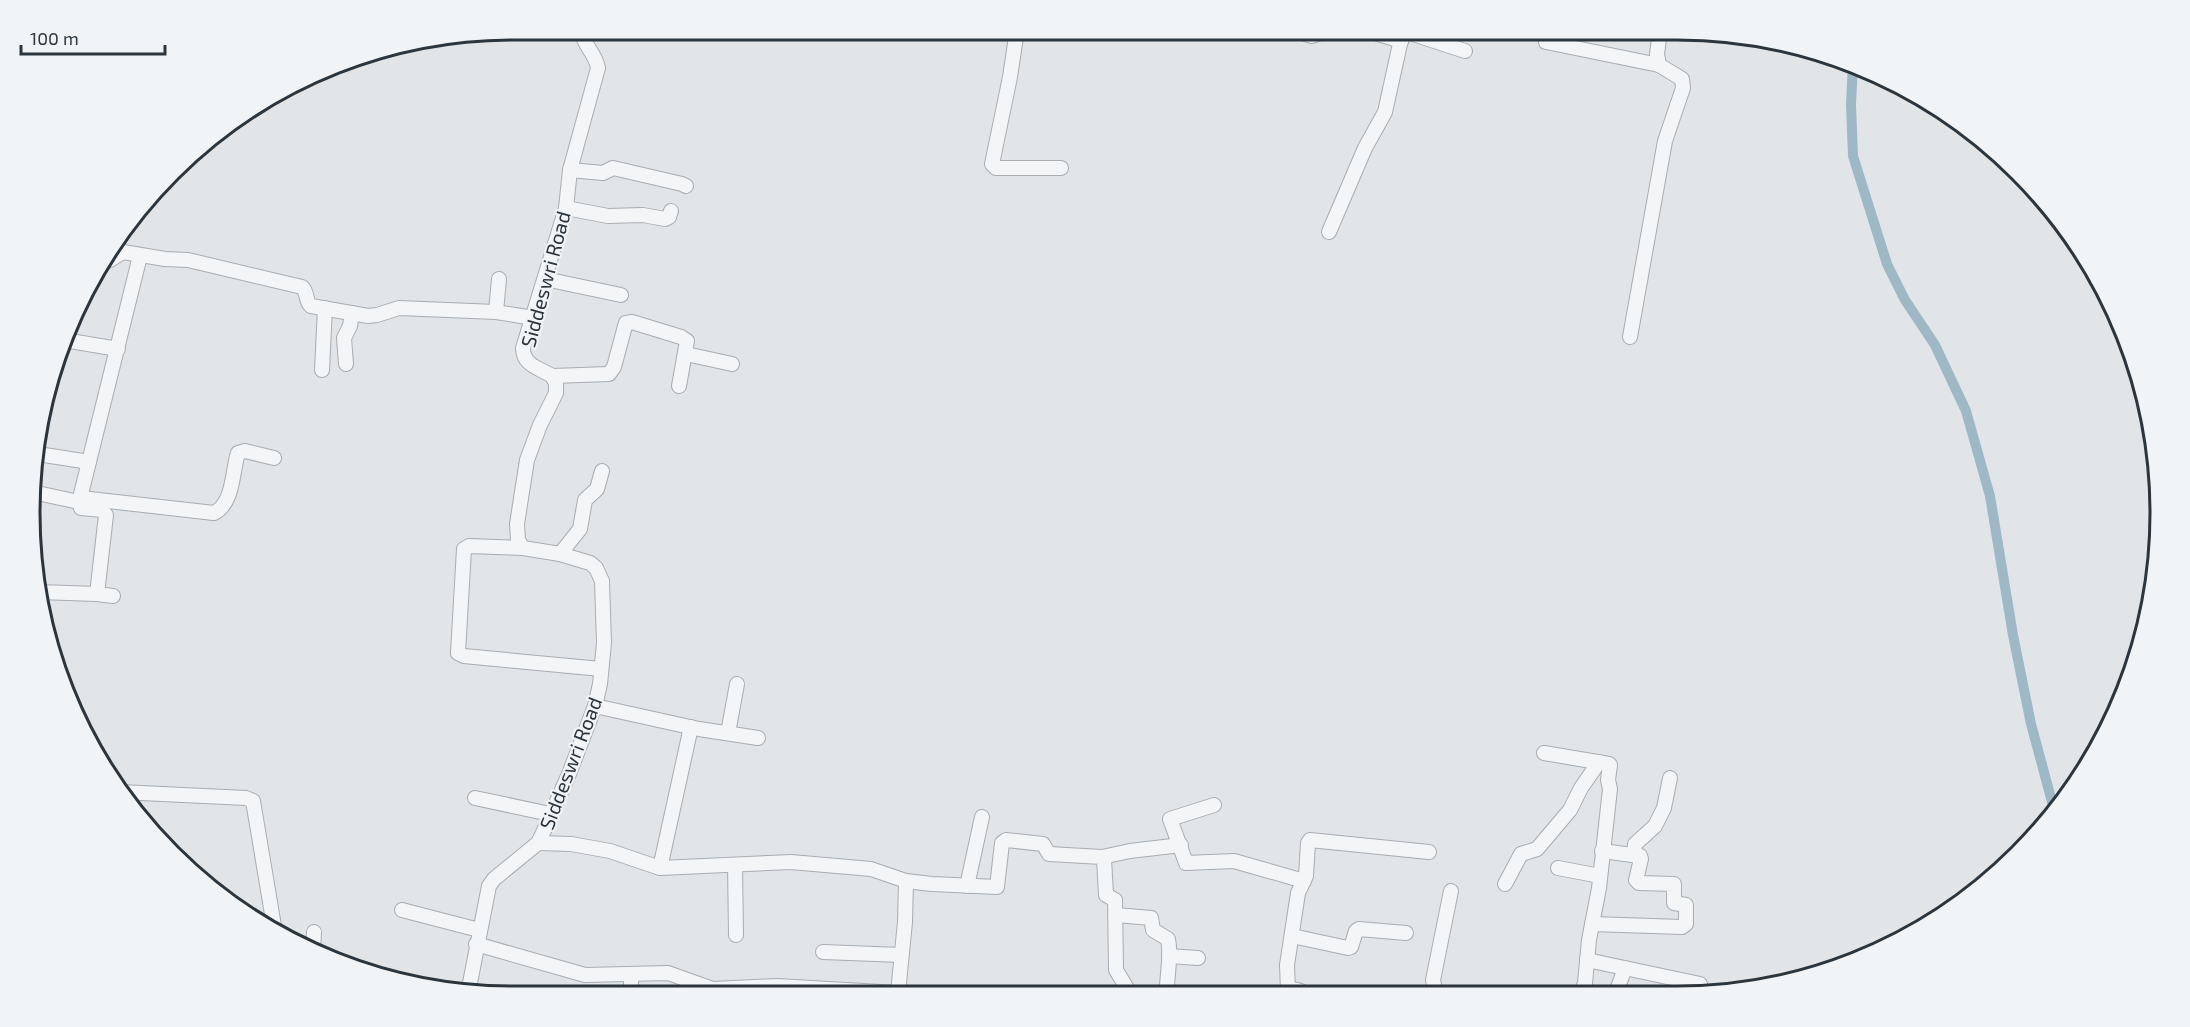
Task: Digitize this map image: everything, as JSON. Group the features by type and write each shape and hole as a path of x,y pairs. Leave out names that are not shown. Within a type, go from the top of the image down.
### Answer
{"street":[{"name":"Siddeswri Road","path":"552,376 530,365 523,354 566,208 570,170 598,68 597,62 583,40"},
{"path":"1016,40 992,164 996,168 1061,168"},
{"path":"1329,232 1365,148 1385,112 1402,40"},
{"path":"1425,40 1465,51"},
{"path":"1546,40 1546,42 1659,65 1682,79 1683,88 1665,141 1630,337"},
{"path":"1659,40 1657,54 1659,65"},
{"path":"570,170 603,173 613,168 686,186"},
{"path":"566,208 608,216 643,215 665,219 669,218 671,211"},
{"path":"117,256 123,252 167,260 188,260 302,288 305,290 309,305 352,313 372,316 399,308 496,312 533,318"},
{"path":"97,594 106,515 102,510 81,508 80,500 140,256"},
{"path":"496,312 499,279"},
{"path":"546,279 621,295"},
{"path":"322,370 325,308"},
{"path":"346,364 344,338 350,326 352,313"},
{"path":"523,548 517,533 524,477 536,435 556,393 556,383 552,376 609,374 614,367 625,326 629,322 686,339 688,344 679,386"},
{"path":"73,342 118,349"},
{"path":"686,354 732,363"},
{"path":"41,494 80,500 214,513 220,510 226,501 238,453 245,451 274,458"},
{"path":"45,455 89,462"},
{"path":"560,554 580,529 585,500 597,489 602,471"},
{"name":"Siddeswri Road","path":"470,984 486,896 491,882 538,843 569,774 595,706 601,669 604,643 603,593 600,572 590,563 560,554 523,548 469,546 464,549 458,653 465,656 601,669"},
{"path":"48,592 113,596"},
{"path":"728,734 737,684"},
{"path":"595,706 691,727 758,738"},
{"path":"660,868 691,727"},
{"path":"1544,753 1610,765 1608,780 1610,789 1600,876 1584,986"},
{"path":"1505,884 1521,854 1537,849 1571,808 1581,788 1599,762"},
{"path":"1634,855 1636,842 1654,828 1663,810 1670,778"},
{"path":"132,793 246,798 253,801 273,921"},
{"path":"475,798 550,814"},
{"path":"1214,805 1170,819 1181,845 1185,862 1188,864 1230,860 1304,881"},
{"path":"968,886 982,817"},
{"path":"538,843 571,844 610,851 660,868 791,862 879,870 906,880 997,887 1002,843 1006,840 1043,844 1049,854 1102,857 1181,845"},
{"path":"1286,986 1298,893 1306,876 1310,840 1429,852"},
{"path":"1592,924 1685,926 1686,905 1674,903 1674,884 1637,882 1641,858 1602,851"},
{"path":"1102,857 1106,896 1115,898 1116,970 1126,986"},
{"path":"735,865 736,935"},
{"path":"1558,868 1600,876"},
{"path":"904,986 901,955 906,880"},
{"path":"1434,986 1451,891"},
{"path":"402,910 585,975 672,973 700,986"},
{"path":"1116,915 1151,918 1153,930 1169,941 1167,986"},
{"path":"1292,936 1348,948 1351,947 1356,931 1359,929 1406,933"},
{"path":"313,942 314,932"},
{"path":"823,952 901,955"},
{"path":"1169,956 1198,958"},
{"path":"1587,960 1700,984"},
{"path":"1619,986 1625,968"},
{"path":"631,974 631,986"}],"waterway":[{"path":"1852,75 1853,156 1887,264 1905,300 1935,345 1966,411 1990,496 2013,635 2031,724 2052,801"}]}
